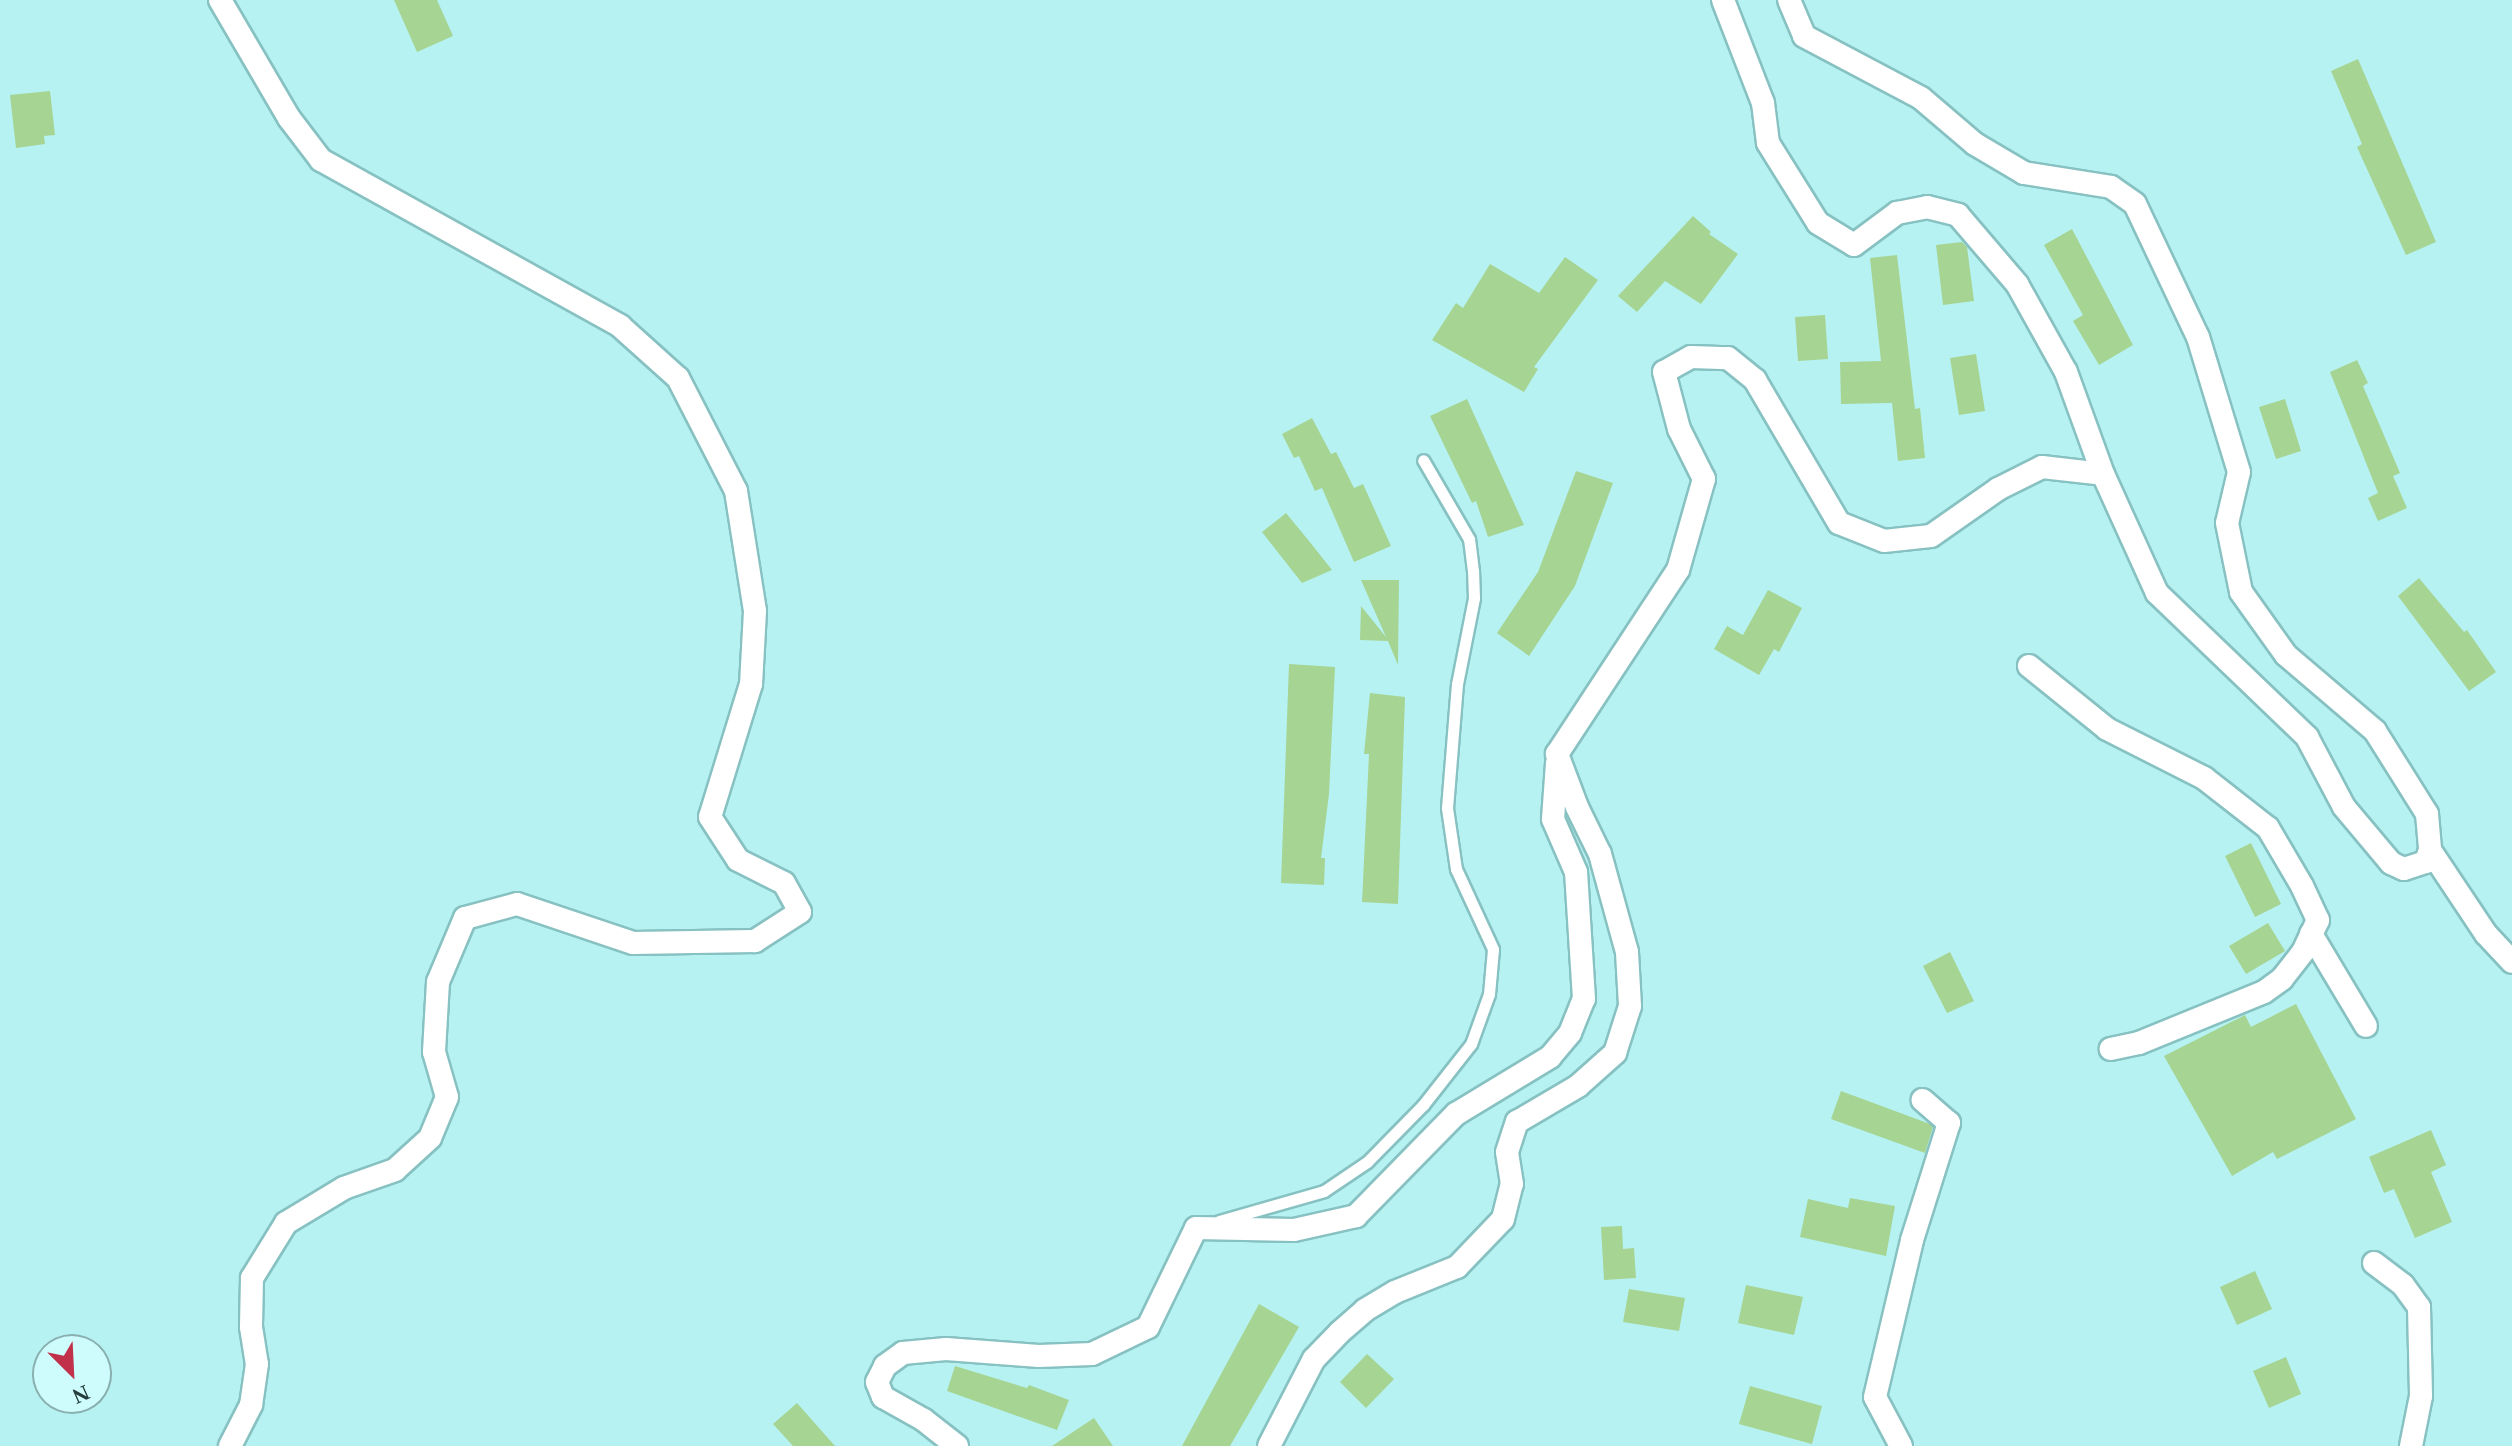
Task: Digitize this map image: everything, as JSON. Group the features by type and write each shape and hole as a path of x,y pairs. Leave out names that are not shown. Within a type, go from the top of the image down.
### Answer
{"street":[{"path":"220,0 289,118 321,160 620,326 678,378 736,491 755,611 751,684 710,817 738,860 784,883 800,912 755,941 633,943 517,904 465,918 438,982 434,1052 447,1097 430,1138 395,1170 344,1188 286,1223 252,1278 251,1327 257,1364 251,1405 230,1446"},
{"path":"1723,0 1763,103 1768,143 1818,223 1854,245 1897,213 1927,207 1958,215 2017,284 2066,372 2103,474 2157,593 2307,737 2344,807 2391,863 2404,869 2426,862 2430,850 2427,814 2375,731 2286,655 2241,592 2227,523 2239,472 2198,337 2135,204 2111,187 2024,173 1975,144 1921,98 1804,36 1789,0"},
{"path":"957,1446 924,1420 883,1397 877,1382 885,1366 903,1353 946,1349 1039,1356 1092,1354 1148,1327 1196,1228 1294,1230 1356,1216 1456,1114 1550,1057 1570,1033 1584,999 1581,927 1576,872 1553,819 1557,754 1678,570 1704,479 1679,429 1664,372 1691,357 1728,358 1755,380 1839,523 1884,541 1931,536 1998,489 2042,467 2103,474"},
{"path":"2029,666 2107,729 2204,778 2268,828 2318,920 2282,979 2264,992 2139,1043 2111,1049"},
{"path":"1269,1446 1314,1359 1340,1332 1365,1310 1395,1292 1457,1267 1503,1219 1512,1184 1507,1152 1517,1122 1578,1086 1615,1053 1630,1006 1627,952 1600,854 1557,754"},
{"path":"2430,850 2486,934 2512,962"},
{"path":"2311,934 2366,1026"},
{"path":"1901,1446 1875,1397 1912,1240 1949,1123 1923,1100"},
{"path":"2374,1263 2403,1285 2419,1307 2421,1396 2411,1446"}],"lane":[{"path":"1196,1228 1324,1191 1367,1162 1423,1105 1471,1044 1489,994 1493,949 1456,869 1447,808 1457,684 1474,598 1473,571 1469,539 1423,460"}],"building":[{"path":"394,0 437,0 453,36 417,52"},
{"path":"2358,59 2436,242 2406,255 2357,147 2362,144 2331,71"},
{"path":"50,91 55,135 44,136 45,144 16,148 10,95"},
{"path":"1693,216 1711,232 1709,234 1738,254 1701,304 1665,281 1637,312 1618,296"},
{"path":"2072,229 2133,345 2099,365 2073,321 2083,315 2044,245"},
{"path":"1962,242 1967,247 1974,301 1943,305 1936,245"},
{"path":"1897,255 1915,409 1920,408 1925,458 1898,461 1892,403 1841,404 1840,362 1881,361 1870,258"},
{"path":"1565,257 1598,280 1534,367 1538,369 1524,392 1432,340 1456,303 1463,308 1490,264 1539,293"},
{"path":"1825,315 1828,359 1798,361 1795,317"},
{"path":"1976,354 1985,411 1959,415 1950,358"},
{"path":"2357,360 2368,383 2363,386 2400,473 2393,476 2407,508 2378,521 2368,498 2378,493 2330,372"},
{"path":"1467,399 1524,525 1488,537 1476,501 1472,503 1430,416"},
{"path":"2285,399 2301,451 2276,459 2259,407"},
{"path":"1312,418 1331,454 1336,452 1354,488 1363,484 1391,546 1354,562 1322,488 1315,491 1299,456 1294,458 1282,434"},
{"path":"1576,471 1613,483 1575,586 1529,656 1497,633 1538,572"},
{"path":"1286,513 1332,570 1302,583 1262,532"},
{"path":"2419,578 2464,632 2467,630 2496,672 2469,691 2398,596"},
{"path":"1361,580 1399,580 1398,665 1388,641 1360,640 1361,606 1386,637"},
{"path":"1768,590 1802,608 1779,652 1774,649 1759,675 1714,649 1727,626 1743,635"},
{"path":"1289,664 1335,667 1329,794 1321,858 1325,858 1324,885 1281,883"},
{"path":"1370,693 1405,697 1398,904 1362,902 1369,754 1364,754"},
{"path":"2251,843 2281,904 2255,917 2225,856"},
{"path":"2268,923 2285,951 2246,974 2229,946"},
{"path":"1950,952 1974,1001 1947,1013 1923,966"},
{"path":"2296,1004 2356,1119 2277,1159 2273,1152 2232,1176 2164,1056 2245,1015 2251,1027"},
{"path":"1841,1091 1930,1124 1933,1127 1925,1153 1831,1119"},
{"path":"2431,1130 2446,1165 2431,1172 2452,1222 2415,1238 2394,1189 2384,1193 2369,1157"},
{"path":"1850,1198 1895,1206 1886,1256 1800,1237 1808,1199 1848,1208"},
{"path":"1622,1226 1623,1249 1634,1248 1636,1278 1604,1280 1601,1227"},
{"path":"2255,1271 2272,1309 2237,1325 2220,1287"},
{"path":"1746,1285 1803,1297 1794,1335 1738,1323"},
{"path":"1629,1289 1685,1298 1679,1331 1623,1322"},
{"path":"1259,1304 1299,1327 1230,1446 1182,1446"},
{"path":"1367,1354 1394,1379 1366,1408 1340,1382"},
{"path":"2286,1357 2301,1394 2269,1408 2253,1371"},
{"path":"955,1366 1027,1388 1029,1385 1069,1400 1057,1430 947,1391"},
{"path":"1750,1386 1822,1406 1812,1444 1739,1424"},
{"path":"797,1403 835,1446 793,1446 773,1424"},
{"path":"1094,1418 1113,1446 1052,1446"}]}
